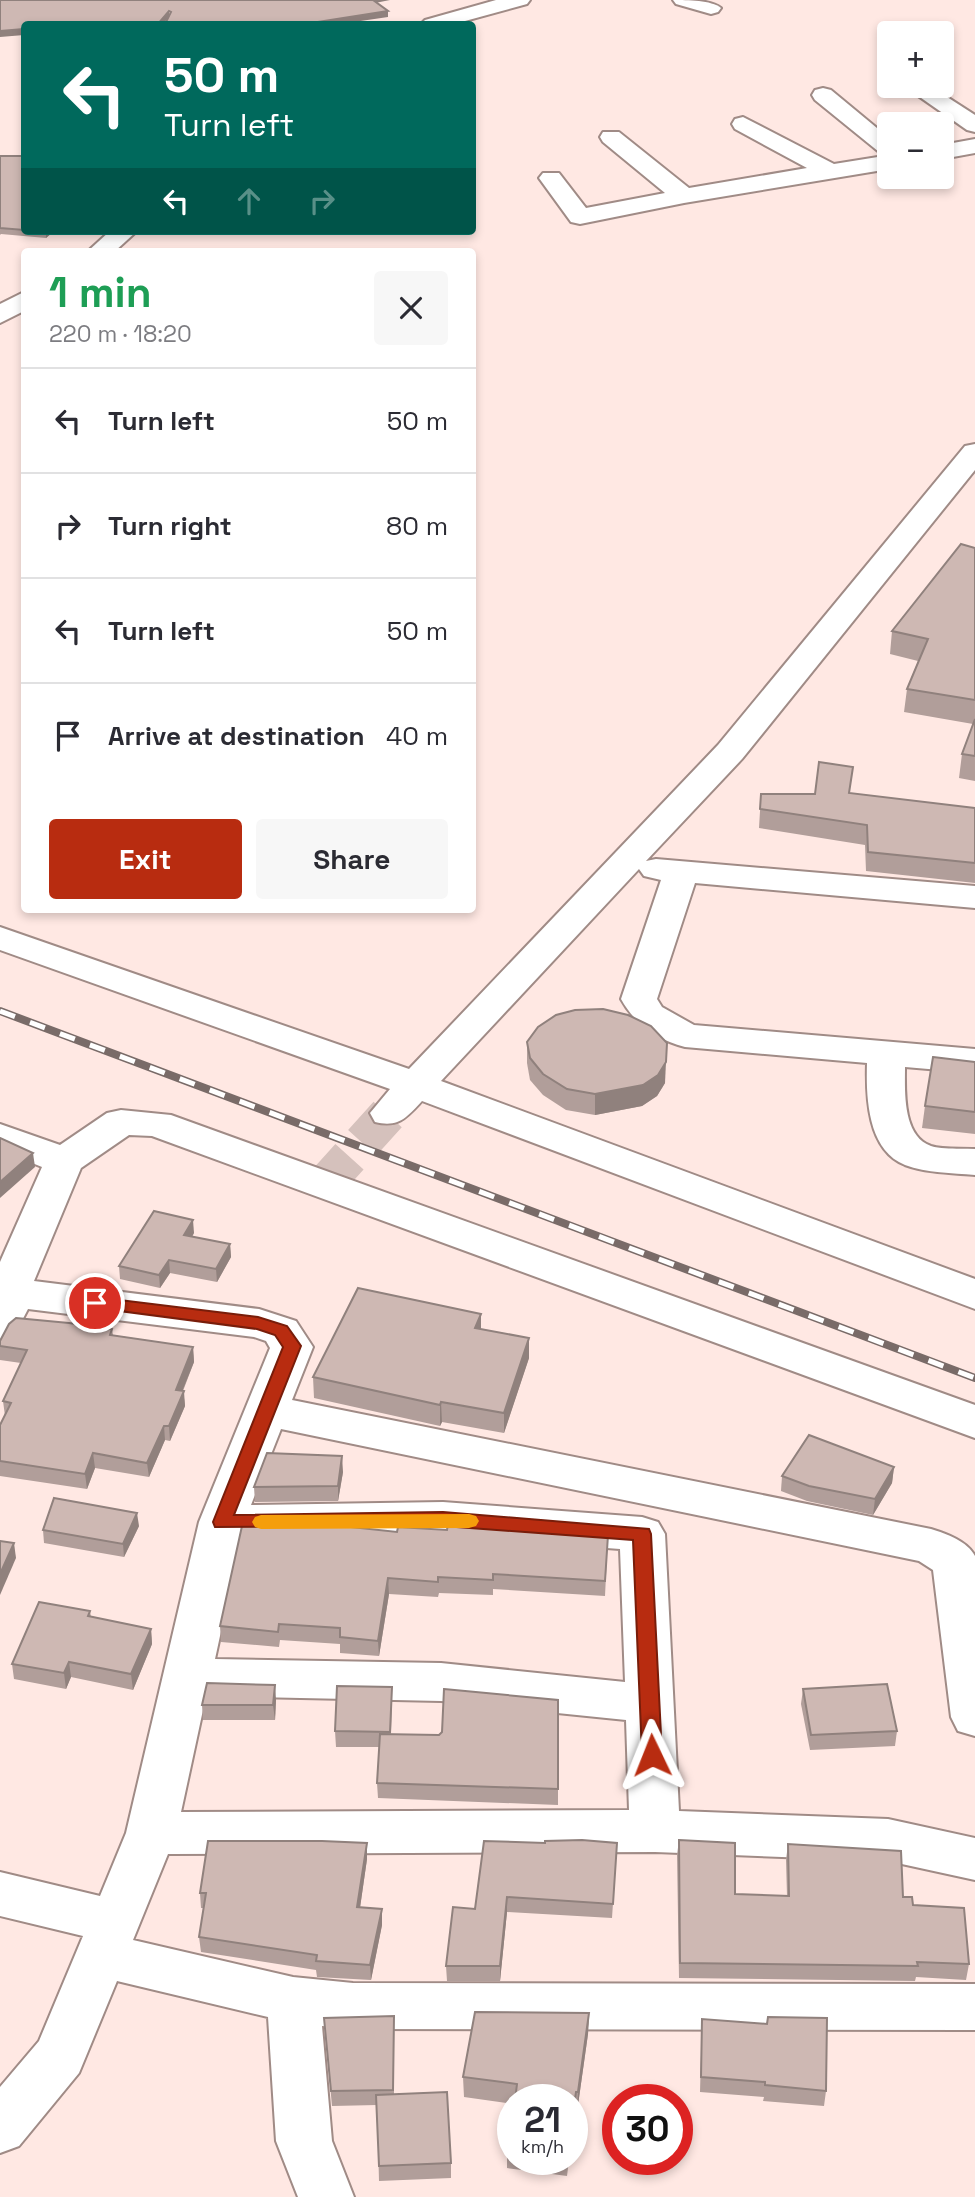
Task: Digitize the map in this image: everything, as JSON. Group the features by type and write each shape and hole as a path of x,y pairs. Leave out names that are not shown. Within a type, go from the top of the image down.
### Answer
{"street":[{"path":"443,21 520,0"},
{"path":"683,0 711,8"},
{"path":"823,95 877,140"},
{"path":"933,98 975,125"},
{"path":"743,124 831,173"},
{"path":"611,137 684,196"},
{"path":"954,150 975,146"},
{"path":"551,178 580,217 684,196 877,164"},
{"path":"104,248 120,235"},
{"path":"0,315 21,302"},
{"path":"389,1113 730,752 975,452"},
{"path":"624,864 975,897"},
{"path":"681,871 639,999 648,1014 685,1036 975,1061"},
{"path":"0,938 414,1084 975,1295"},
{"path":"886,1054 885,1101 898,1136 916,1155 975,1162"},
{"path":"0,2128 60,2056 151,1833 222,1522 292,1346 281,1331 258,1323 5,1301 64,1161 121,1122 157,1124 975,1422"},
{"path":"0,1136 64,1161"},
{"path":"266,1410 931,1546 955,1561 975,1717"},
{"path":"222,1522 443,1519 642,1534 655,1831"},
{"path":"185,1677 441,1682 650,1704"},
{"path":"151,1833 655,1831 888,1840 975,1858"},
{"path":"0,1894 109,1938 293,2000 367,2006 975,2007"},
{"path":"293,2000 304,2141 326,2197"}],"building":[{"path":"0,0 373,0 388,11 324,21 166,21 171,12 169,11 161,21 21,21 21,29 0,31"},
{"path":"0,156 21,156 21,230 0,228"},
{"path":"961,544 975,548 975,700 907,689 928,639 892,631"},
{"path":"975,719 975,756 962,754"},
{"path":"819,762 853,767 849,793 975,808 975,863 868,852 867,825 760,809 761,794 815,794"},
{"path":"603,1009 628,1015 651,1026 667,1043 666,1062 658,1075 643,1085 595,1094 567,1089 543,1074 530,1058 527,1042 538,1027 556,1015 575,1010"},
{"path":"933,1057 975,1062 975,1112 925,1106"},
{"path":"0,1138 33,1153 0,1182"},
{"path":"154,1211 193,1220 184,1235 230,1244 216,1269 169,1260 159,1275 119,1266"},
{"path":"358,1288 481,1314 475,1328 529,1338 504,1413 441,1402 440,1405 313,1377"},
{"path":"16,1318 112,1329 110,1335 193,1347 176,1390 184,1391 169,1426 164,1426 147,1463 93,1453 85,1474 0,1461 0,1425 11,1403 3,1401 27,1350 0,1346 9,1324"},
{"path":"809,1435 894,1467 875,1499 809,1486 782,1476"},
{"path":"267,1453 342,1456 338,1486 254,1487"},
{"path":"54,1498 137,1513 123,1544 43,1530"},
{"path":"448,1524 608,1535 605,1581 493,1574 493,1580 438,1577 438,1582 388,1578 378,1641 340,1637 340,1628 279,1624 278,1632 220,1626 242,1526 332,1525 397,1532 398,1527 447,1530"},
{"path":"0,1541 14,1543 0,1574"},
{"path":"39,1602 90,1611 88,1616 151,1629 131,1674 69,1662 64,1673 12,1664"},
{"path":"207,1683 275,1685 273,1705 202,1705"},
{"path":"887,1684 897,1731 811,1735 803,1689"},
{"path":"337,1686 392,1687 390,1732 335,1731"},
{"path":"444,1689 558,1700 558,1789 377,1783 380,1734 439,1735 442,1732"},
{"path":"582,1840 617,1843 613,1904 507,1897 500,1966 446,1966 453,1907 475,1909 484,1841 545,1843"},
{"path":"679,1840 735,1843 735,1894 789,1896 788,1844 901,1851 903,1897 912,1897 913,1905 964,1908 969,1964 917,1962 918,1966 680,1963"},
{"path":"208,1841 367,1843 357,1907 382,1909 370,1965 316,1961 317,1955 199,1937 206,1893 200,1893"},
{"path":"475,2012 589,2013 579,2084 517,2084 463,2077"},
{"path":"394,2016 393,2090 331,2091 324,2018"},
{"path":"768,2017 827,2018 826,2091 765,2085 765,2082 701,2077 702,2019 767,2024"},
{"path":"447,2092 451,2163 379,2166 376,2095"}],"tunnel":[{"path":"324,1185 389,1113"}],"railway":[{"path":"0,1011 975,1378"}],"slow traffic":[{"path":"261,1522 443,1519 469,1521"}],"route":[{"path":"95,1303 258,1323 281,1331 292,1346 222,1522 443,1519 642,1534 652,1755"}]}
